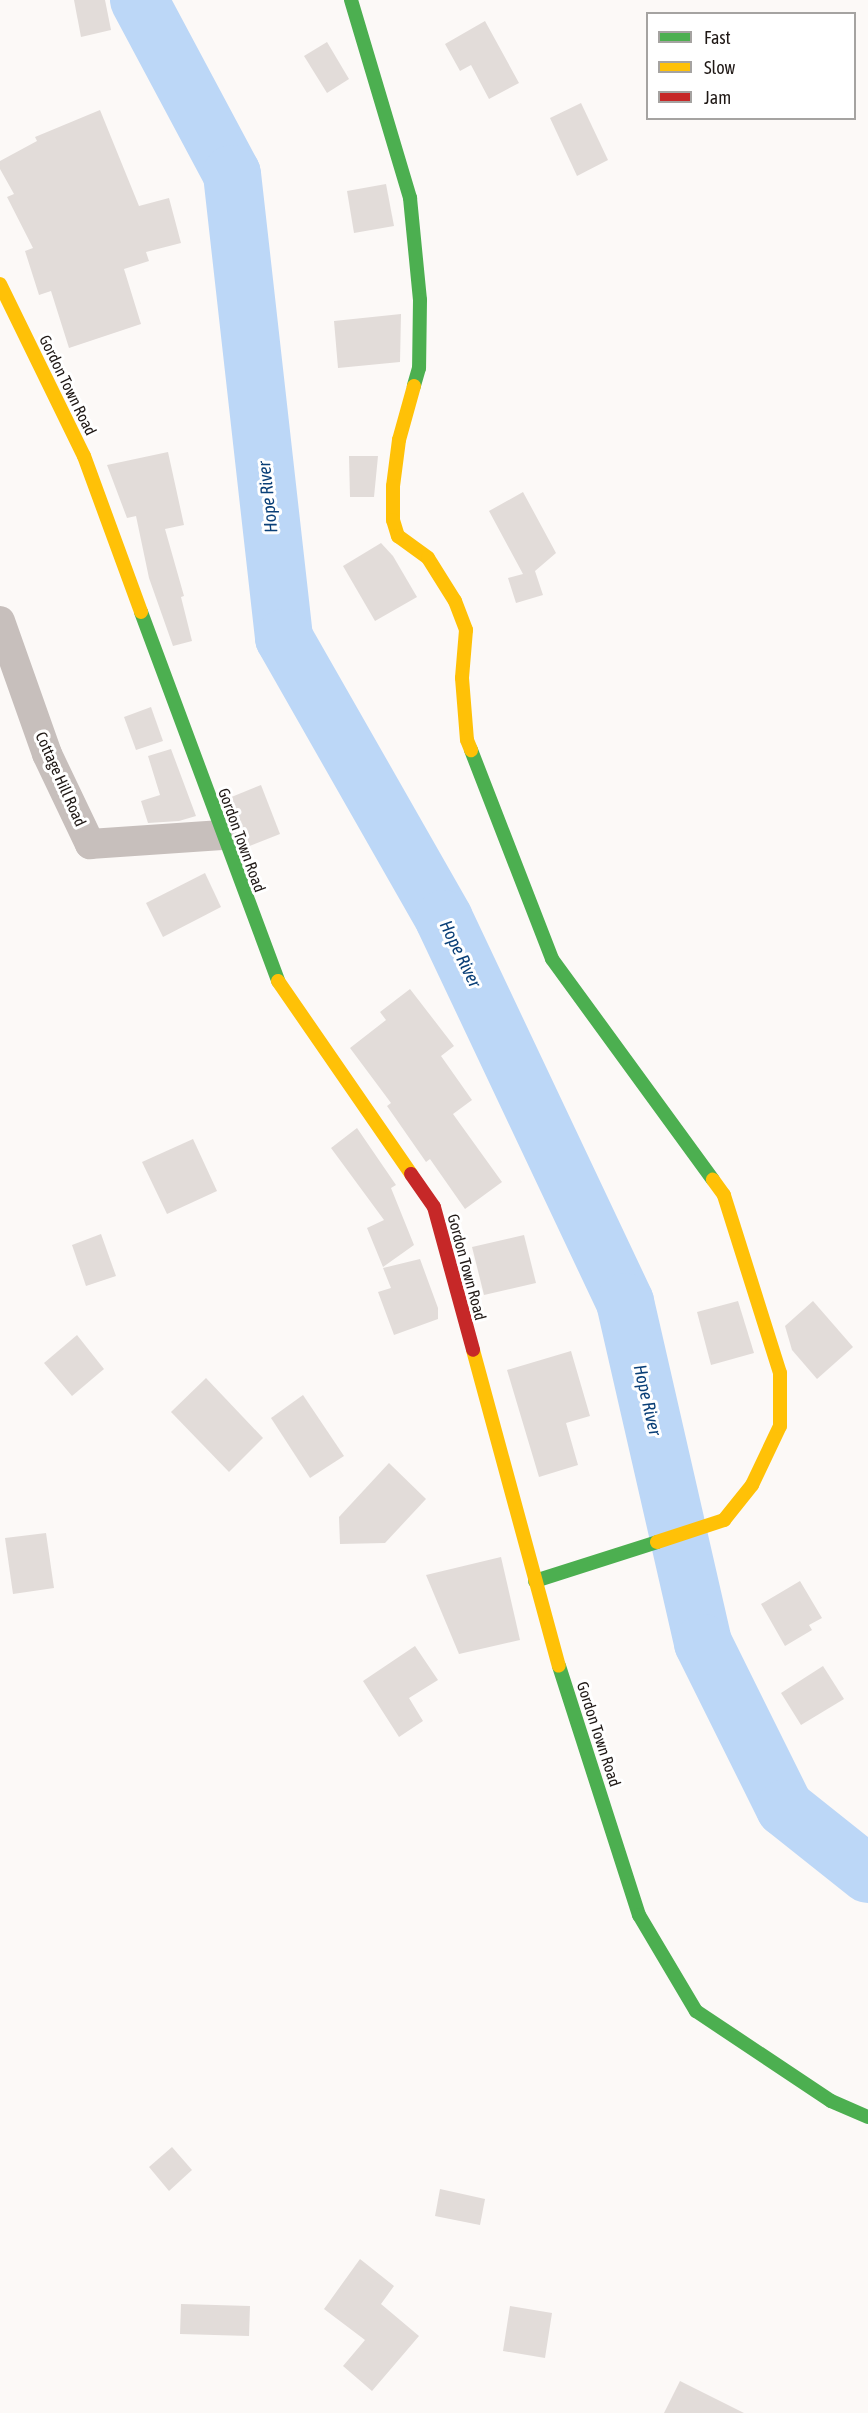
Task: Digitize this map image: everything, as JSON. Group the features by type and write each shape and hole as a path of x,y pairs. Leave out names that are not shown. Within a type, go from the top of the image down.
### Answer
{"street":[{"path":"351,0 410,198 420,300 419,368 399,440 393,486 393,520 398,536 428,558 454,601 466,630 462,678 467,740 552,959 724,1195 780,1373 780,1426 752,1485 723,1520 535,1581"},
{"name":"Gordon Town Road","path":"0,284 84,456 274,975 434,1206 555,1652 639,1915 696,2011 831,2101 868,2117"},
{"name":"Cottage Hill Road","path":"0,621 47,754 90,844 222,835"}],"building":[{"path":"74,0 105,0 111,30 81,37"},
{"path":"485,21 519,83 489,99 471,65 460,71 445,44"},
{"path":"327,42 349,79 327,93 304,56"},
{"path":"581,103 608,160 577,176 550,118"},
{"path":"100,110 139,206 169,198 181,243 146,252 149,261 124,269 141,324 69,348 51,291 39,295 25,251 33,248 7,197 14,194 0,169 0,161 37,141 35,137"},
{"path":"386,184 394,226 354,233 347,191"},
{"path":"401,314 400,362 338,368 334,321"},
{"path":"168,452 184,525 165,529 184,596 181,597 192,641 173,646 149,578 136,516 127,518 107,465"},
{"path":"349,456 378,456 374,497 350,497"},
{"path":"523,492 556,553 535,571 543,595 516,603 508,578 523,574 489,511"},
{"path":"381,543 393,556 417,597 375,621 343,566"},
{"path":"151,707 163,741 136,750 124,717"},
{"path":"171,749 196,816 179,821 148,823 141,801 160,795 148,756"},
{"path":"261,785 280,834 247,847 229,798"},
{"path":"205,873 221,907 163,937 146,903"},
{"path":"410,989 454,1046 441,1056 472,1100 453,1114 502,1182 465,1209 430,1159 426,1162 387,1106 391,1103 350,1048 386,1020 380,1012"},
{"path":"357,1128 396,1185 391,1188 414,1245 383,1267 367,1228 384,1220 331,1148"},
{"path":"193,1139 217,1191 167,1214 142,1162"},
{"path":"101,1234 116,1276 86,1286 72,1245"},
{"path":"524,1235 536,1283 484,1295 472,1247"},
{"path":"420,1259 438,1308 438,1319 394,1335 378,1292 391,1288 383,1268"},
{"path":"738,1301 754,1353 711,1365 697,1312"},
{"path":"813,1301 853,1347 817,1379 792,1350 785,1326"},
{"path":"77,1335 104,1369 72,1396 44,1363"},
{"path":"571,1351 590,1416 566,1423 578,1465 539,1477 507,1370"},
{"path":"206,1378 263,1438 229,1472 171,1412"},
{"path":"303,1395 344,1456 310,1478 271,1418"},
{"path":"389,1463 426,1499 385,1543 340,1544 339,1517"},
{"path":"46,1533 54,1588 13,1594 5,1538"},
{"path":"501,1557 520,1640 459,1654 426,1575"},
{"path":"800,1581 822,1618 809,1625 812,1630 785,1646 761,1604"},
{"path":"415,1646 438,1680 409,1698 423,1721 399,1737 363,1681"},
{"path":"823,1666 844,1699 801,1725 781,1693"},
{"path":"172,2147 192,2170 169,2191 149,2167"},
{"path":"440,2189 485,2199 480,2225 435,2216"},
{"path":"360,2259 394,2286 381,2304 419,2336 372,2391 343,2366 365,2340 324,2309"},
{"path":"181,2304 250,2306 249,2336 180,2334"},
{"path":"510,2306 552,2313 545,2358 503,2351"},
{"path":"680,2381 744,2413 664,2413"}],"waterway":[{"name":"Hope River","path":"139,0 232,174 284,638 444,919 625,1302 703,1643 785,1808 868,1874"}],"traffic: fast":[{"path":"351,0 410,198 420,300 419,368 414,386"},
{"path":"141,612 278,981"},
{"path":"471,750 552,959 713,1180"},
{"path":"535,1581 657,1542"},
{"path":"559,1666 639,1915 696,2011 831,2101 868,2117"}],"traffic: slow":[{"path":"0,284 84,456 141,612"},
{"path":"414,386 399,440 393,486 393,520 398,536 428,558 455,601 466,630 462,678 467,740 471,750"},
{"path":"278,981 411,1174"},
{"path":"657,1542 724,1520 752,1485 780,1426 780,1373 724,1195 713,1180"},
{"path":"473,1350 559,1666"}],"traffic: jam":[{"path":"411,1174 434,1207 473,1350"}]}
